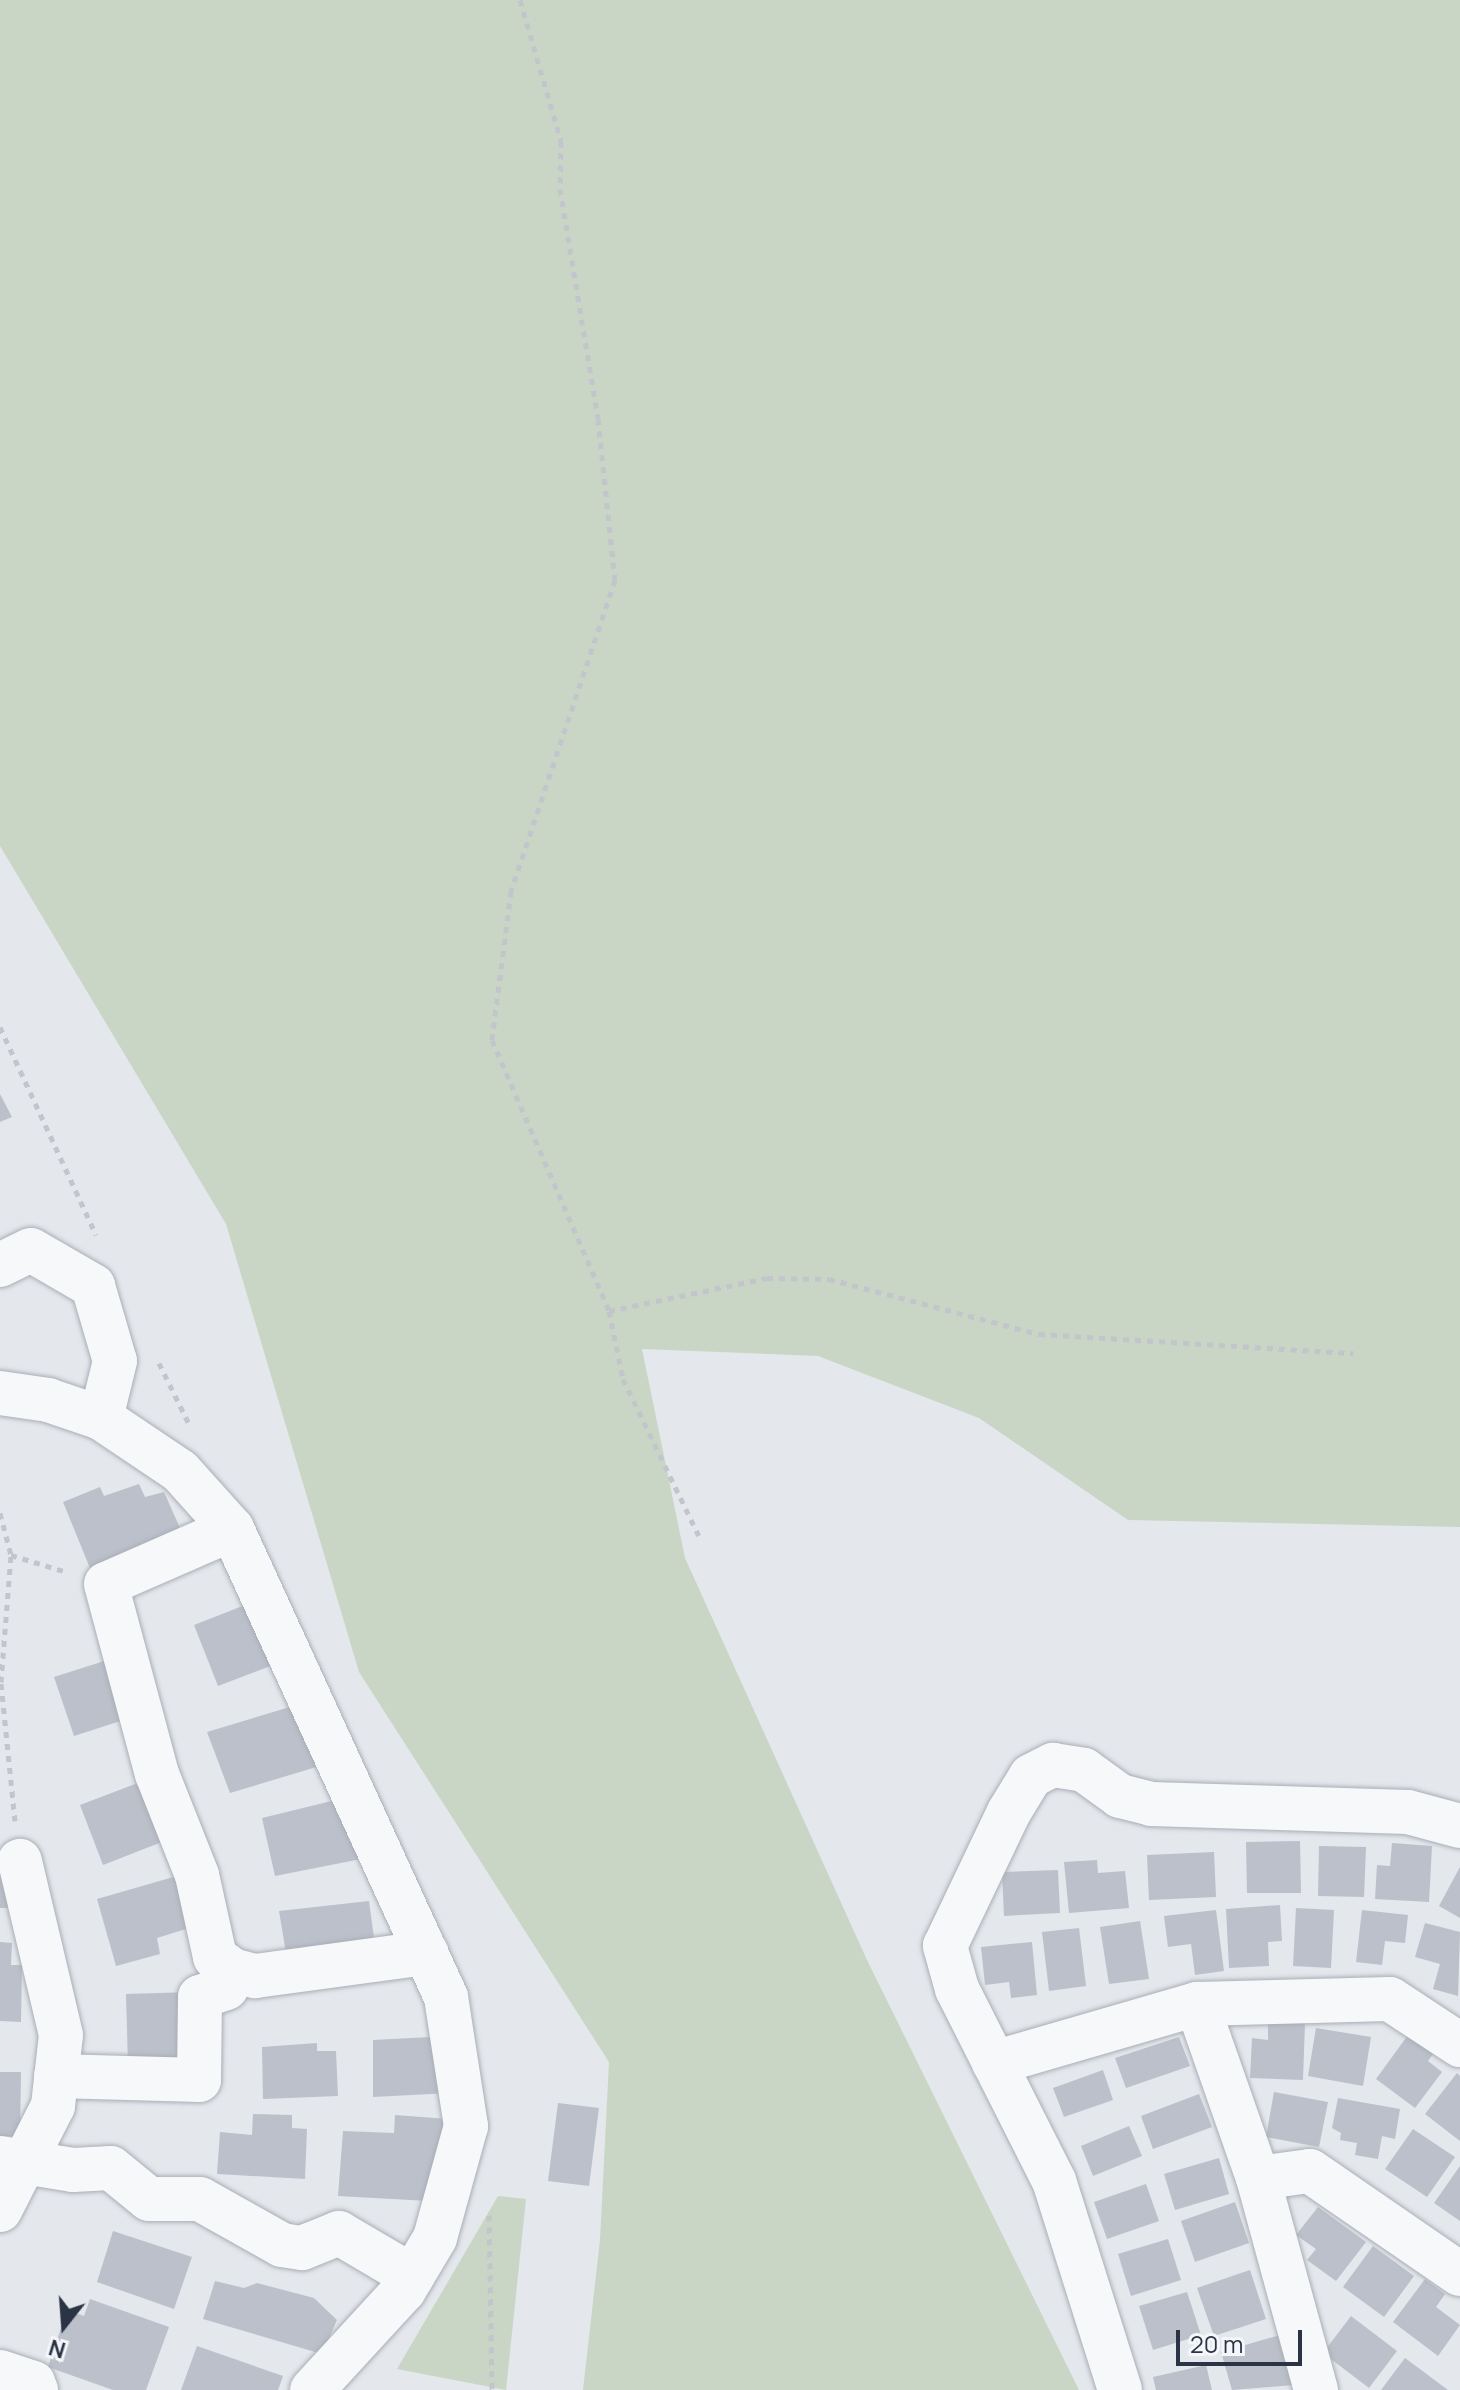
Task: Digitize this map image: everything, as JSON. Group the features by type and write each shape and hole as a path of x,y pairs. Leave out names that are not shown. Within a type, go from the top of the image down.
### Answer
{"street":[{"path":"0,1265 31,1250 93,1286 115,1361 101,1418"},
{"path":"0,1393 48,1400 101,1418 180,1471 232,1529 446,1997 466,2126 435,2238 412,2276 312,2390"},
{"path":"232,1529 106,1584 157,1774 197,1875 215,1957 232,1970 255,1976 426,1953"},
{"path":"1120,2390 1054,2181 957,1989 945,1946 1031,1776 1053,1765 1084,1770 1120,1796 1151,1804 1408,1812 1460,1826"},
{"path":"0,2210 12,2160 53,2106 61,2035 20,1861"},
{"path":"56,2076 199,2080 200,1997 226,1988 232,1970"},
{"path":"994,2063 1197,2004 1390,1999 1460,2045"},
{"path":"1197,2004 1258,2178 1316,2390"},
{"path":"12,2160 73,2170 111,2168 149,2199 200,2199 282,2245 302,2248 339,2233 412,2276"},
{"path":"1258,2178 1310,2171 1460,2274"},
{"path":"0,2372 33,2383 36,2390"}],"path":[{"path":"520,0 561,141 560,189 598,419 615,580 511,891 492,1040 609,1311 623,1379 699,1536"},
{"path":"609,1311 767,1278 829,1279 1039,1334 1353,1353"},
{"path":"0,1513 11,1555 1,1682 20,1861"},
{"path":"11,1555 106,1584"}],"green space":[{"path":"0,0 1460,0 1460,1527 1128,1520 979,1418 818,1356 642,1349 685,1558 867,1960 1079,2390 583,2390 600,2240 609,2062 359,1672 226,1224 0,846"},
{"path":"498,2196 526,2199 506,2390 397,2369"}],"building":[{"path":"0,1094 12,1117 0,1122"},
{"path":"139,1484 145,1497 164,1492 184,1537 92,1573 63,1502 100,1487 104,1496"},
{"path":"258,1600 284,1661 218,1686 194,1625"},
{"path":"120,1656 136,1716 74,1736 54,1677"},
{"path":"303,1703 323,1765 230,1793 207,1732"},
{"path":"151,1778 172,1838 103,1865 80,1805"},
{"path":"348,1797 361,1859 275,1876 262,1818"},
{"path":"1300,1841 1301,1893 1247,1893 1246,1842"},
{"path":"1392,1843 1432,1846 1429,1902 1375,1899 1377,1865 1390,1866"},
{"path":"1319,1846 1366,1847 1364,1897 1318,1896"},
{"path":"1214,1852 1216,1897 1149,1900 1147,1855"},
{"path":"0,1856 12,1908 0,1908"},
{"path":"1097,1860 1098,1873 1125,1871 1129,1908 1069,1913 1064,1862"},
{"path":"1460,1867 1460,1918 1439,1906"},
{"path":"1058,1870 1060,1913 1004,1916 1002,1872"},
{"path":"177,1876 189,1928 157,1938 160,1954 116,1966 97,1899"},
{"path":"369,1901 376,1953 288,1965 279,1911"},
{"path":"1280,1905 1282,1941 1268,1942 1269,1966 1229,1968 1226,1909"},
{"path":"1296,1908 1334,1910 1331,1968 1293,1966"},
{"path":"1216,1910 1224,1971 1195,1975 1191,1944 1168,1947 1164,1916"},
{"path":"1362,1910 1408,1915 1405,1943 1385,1941 1382,1965 1356,1962"},
{"path":"1140,1921 1149,1979 1109,1984 1100,1927"},
{"path":"1425,1923 1460,1932 1458,1996 1433,1989 1440,1964 1415,1957"},
{"path":"1079,1928 1086,1986 1049,1991 1042,1932"},
{"path":"0,1942 12,1943 11,1965 22,1965 21,2022 0,2021"},
{"path":"1032,1942 1037,1995 1011,1998 1009,1982 985,1985 981,1947"},
{"path":"192,1992 191,2065 128,2065 126,1994"},
{"path":"1268,2021 1305,2023 1303,2080 1250,2078 1252,2038 1268,2040"},
{"path":"1316,2028 1371,2037 1363,2086 1308,2076"},
{"path":"1408,2035 1433,2054 1428,2061 1442,2072 1415,2108 1376,2079"},
{"path":"449,2036 450,2093 373,2097 373,2040"},
{"path":"1179,2037 1190,2066 1126,2088 1115,2058"},
{"path":"317,2043 317,2051 336,2051 338,2096 263,2099 262,2047"},
{"path":"1103,2070 1113,2100 1064,2117 1053,2088"},
{"path":"0,2072 21,2072 20,2136 0,2136"},
{"path":"1457,2073 1460,2076 1460,2141 1425,2114"},
{"path":"1274,2092 1328,2102 1319,2147 1266,2137"},
{"path":"1199,2094 1212,2127 1153,2149 1141,2116"},
{"path":"1338,2098 1400,2109 1395,2139 1382,2136 1378,2159 1355,2155 1357,2143 1340,2140 1341,2133 1332,2128"},
{"path":"558,2103 599,2108 589,2186 548,2181"},
{"path":"253,2114 292,2115 292,2128 307,2129 305,2179 217,2174 220,2132 252,2135"},
{"path":"395,2115 448,2119 429,2201 338,2196 343,2131 394,2133"},
{"path":"1129,2126 1142,2156 1093,2176 1081,2146"},
{"path":"1413,2129 1455,2157 1427,2197 1385,2169"},
{"path":"1219,2158 1229,2194 1175,2210 1164,2174"},
{"path":"1460,2166 1460,2221 1434,2203"},
{"path":"1146,2184 1159,2221 1107,2239 1094,2202"},
{"path":"1235,2202 1249,2243 1195,2262 1181,2221"},
{"path":"1318,2207 1366,2242 1336,2281 1307,2260 1316,2249 1296,2235"},
{"path":"113,2231 192,2257 174,2309 97,2282"},
{"path":"1168,2239 1181,2280 1131,2296 1118,2254"},
{"path":"1373,2246 1414,2276 1384,2317 1343,2287"},
{"path":"1250,2270 1266,2319 1214,2336 1197,2288"},
{"path":"1425,2279 1445,2294 1436,2307 1460,2325 1438,2356 1393,2322"},
{"path":"215,2281 244,2288 257,2283 314,2298 337,2320 322,2354 203,2319"},
{"path":"1187,2292 1201,2335 1153,2350 1139,2306"},
{"path":"90,2299 169,2327 146,2390 113,2390 48,2367 67,2310 84,2316"},
{"path":"1351,2316 1397,2351 1369,2388 1323,2353"},
{"path":"1280,2335 1294,2385 1232,2390 1221,2352"},
{"path":"197,2346 283,2376 278,2390 181,2390"},
{"path":"1405,2358 1448,2390 1381,2390"},
{"path":"1206,2365 1212,2390 1156,2390 1153,2377"}]}
